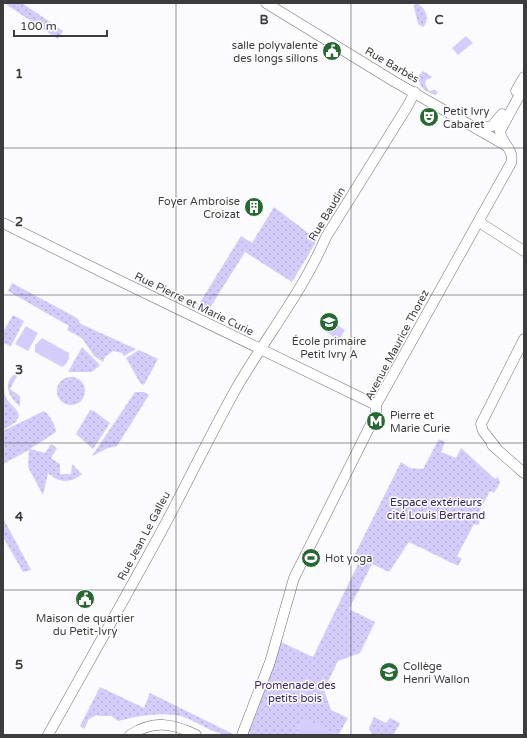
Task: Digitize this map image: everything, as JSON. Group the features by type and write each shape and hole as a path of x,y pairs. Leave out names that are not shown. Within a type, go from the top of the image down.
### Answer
{"main road":[{"name":"Rue Barbès","path":"266,3 395,82 415,92 507,146"},
{"path":"477,129 488,128 497,122 524,77"},
{"name":"Avenue Maurice Thorez","path":"242,735 270,662 294,578 376,414 376,404 512,161 512,154 500,134 500,128 524,87"},
{"name":"Rue Baudin","path":"260,349 298,291 317,258 326,237 415,92"},
{"name":"Rue Pierre et Marie Curie","path":"3,222 108,276 376,404"},
{"path":"479,222 524,251"},
{"path":"524,339 490,402 479,416 476,426 482,437 524,473"},
{"name":"Rue Jean Le Galleu","path":"48,735 162,530 237,388 260,349"},
{"path":"130,735 145,728 167,725 176,726 196,735"}],"green space":[{"path":"4,3 22,3 63,31 58,39"},
{"path":"415,3 422,6 427,16 427,20 423,27 418,24 414,7"},
{"path":"466,36 473,43 458,55 452,48"},
{"path":"423,71 432,77 426,80 425,84 429,91 435,90 438,92 436,95 426,91 419,83 419,75"},
{"path":"274,207 316,239 316,242 292,282 245,252 206,314 196,309 241,236 252,243"},
{"path":"12,283 77,318 81,324 136,349 124,356 122,353 113,351 105,357 103,362 94,356 82,338 67,330 69,326 8,291"},
{"path":"13,315 24,321 11,346 3,343 3,332"},
{"path":"329,320 345,330 339,340 323,330"},
{"path":"26,326 38,333 28,351 15,344"},
{"path":"42,338 69,353 69,359 64,366 62,367 35,352 35,345"},
{"path":"82,347 100,365 92,372 68,372"},
{"path":"139,350 158,359 144,385 140,383 126,358"},
{"path":"15,374 17,376 10,389 20,396 20,406 16,403 8,391 9,382"},
{"path":"3,376 6,398 17,411 19,416 16,422 3,430"},
{"path":"71,377 81,381 85,391 81,401 71,405 61,401 57,391 61,381"},
{"path":"135,392 144,392 149,395 117,446 108,448 92,456"},
{"path":"90,410 94,411 110,423 93,449 76,434"},
{"path":"44,411 52,420 56,432 30,449 45,453 51,444 57,448 51,458 60,464 60,474 71,474 72,464 82,474 74,479 65,481 56,479 48,473 43,495 28,467 29,450 3,464 3,431"},
{"path":"439,439 445,442 441,452 456,458 461,448 495,479 498,477 500,483 494,493 490,491 476,518 480,522 478,525 474,524 457,556 462,559 458,566 409,542 389,572 372,564 349,609 375,622 360,653 338,661 324,690 331,710 348,718 339,734 304,719 296,735 247,735 281,642 313,657 361,558 355,554 401,462 410,468 423,469"},
{"path":"3,518 31,570 23,572 3,537"},
{"path":"100,687 144,708 150,693 233,734 212,731 183,717 169,714 147,715 118,721 111,716 97,715 89,719 84,729 80,726"},
{"path":"374,717 386,723 390,718 400,723 394,734 395,735 372,735 369,728"},
{"path":"304,719 336,734 342,735 296,735"}],"place":[{"name":"salle polyvalente des longs sillons","path":"332,51"},
{"name":"Petit Ivry Cabaret","path":"429,117"},
{"name":"Foyer Ambroise Croizat","path":"254,207"},
{"name":"École primaire Petit Ivry A","path":"329,322"},
{"name":"Pierre et Marie Curie","path":"376,421"},
{"name":"Hot yoga","path":"311,558"},
{"name":"Maison de quartier du Petit-Ivry","path":"85,599"},
{"name":"Collège Henri Wallon","path":"389,672"}],"park label":[{"name":"Espace extérieurs cité Louis Bertrand","path":"436,508"},
{"name":"Promenade des petits bois","path":"295,691"}]}
